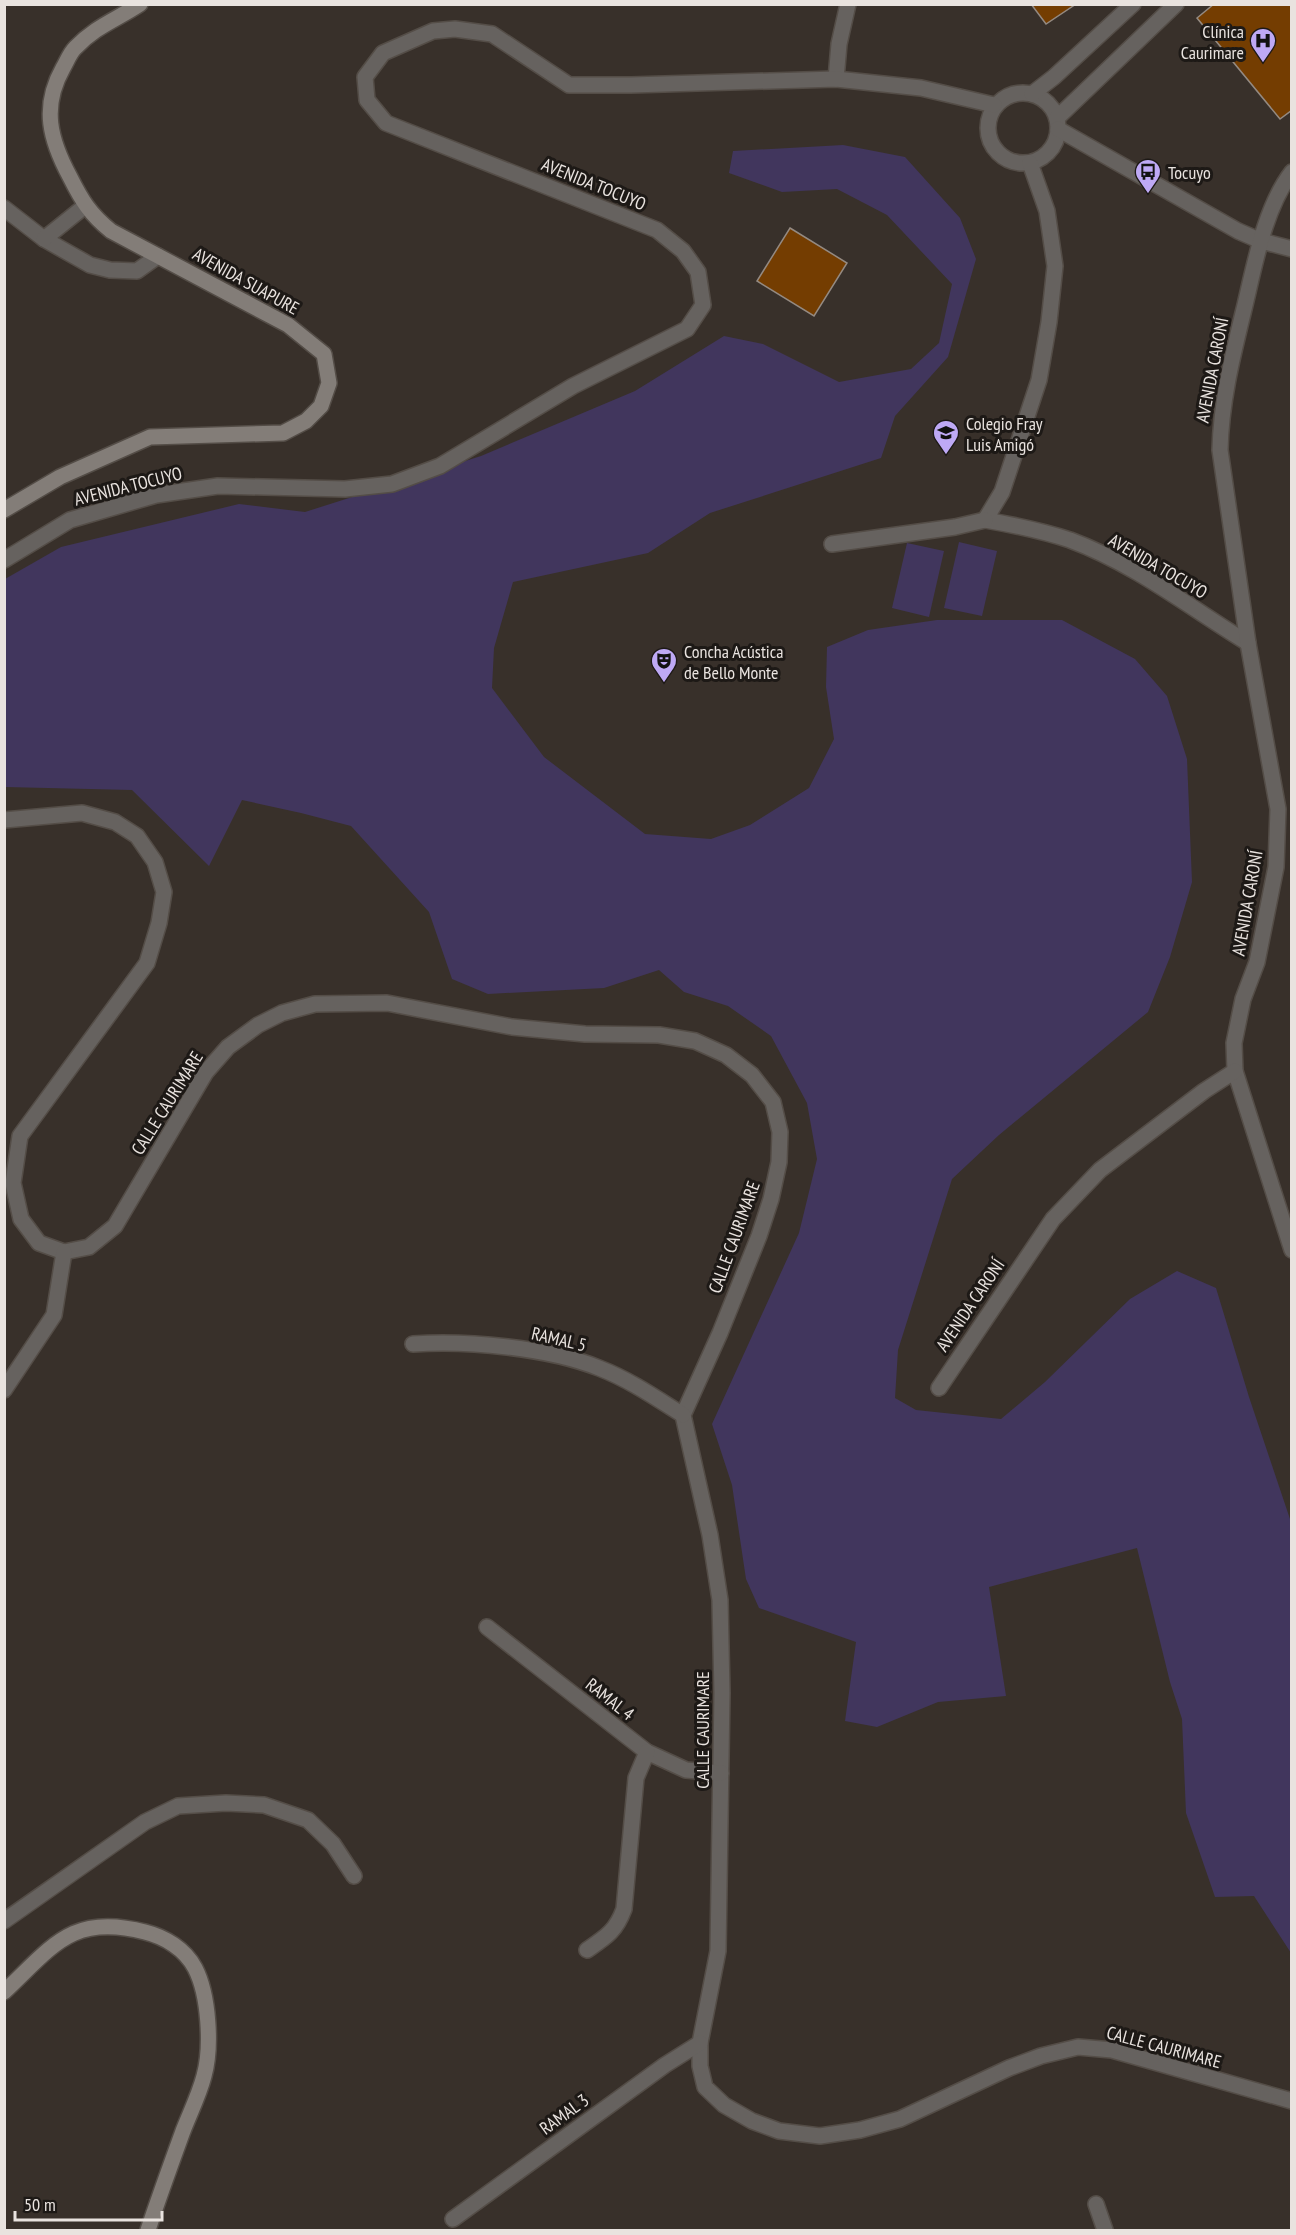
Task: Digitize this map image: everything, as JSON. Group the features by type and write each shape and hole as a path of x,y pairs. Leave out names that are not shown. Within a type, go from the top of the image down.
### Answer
{"street":[{"name":"AVENIDA SUAPURE","path":"4,510 60,477 150,437 283,433 306,421 321,406 328,384 324,354 288,325 111,231 95,218 85,206 56,151 50,126 52,102 58,77 74,50 98,27 140,4"},
{"path":"836,79 839,44 848,4"},
{"path":"1032,94 1054,77 1133,4"},
{"path":"1057,123 1176,4"},
{"name":"AVENIDA TOCUYO","path":"4,560 70,520 156,495 218,486 345,489 392,484 440,466 573,386 687,329 703,305 698,272 683,251 657,230 386,123 367,100 365,77 382,52 433,31 455,29 492,34 568,85 836,79 921,88 994,105"},
{"path":"1019,93 1032,94 1042,97 1051,105 1057,123 1051,149 1041,158 1030,163 1005,159 989,140 988,116 994,105 1007,96 1019,93"},
{"path":"1057,123 1238,231 1261,241 1292,249"},
{"path":"832,544 955,527 985,520 1002,492 1039,380 1049,322 1055,266 1047,211 1030,163"},
{"name":"AVENIDA CARONÍ","path":"939,1388 1053,1219 1100,1170 1204,1091 1235,1071 1234,1043 1243,999 1257,962 1276,867 1278,809 1248,643 1220,450 1220,423 1230,361 1261,241 1283,184 1292,172"},
{"path":"44,239 85,206"},
{"path":"4,208 44,239 90,265 110,270 137,271 158,256"},
{"name":"AVENIDA TOCUYO","path":"985,520 1070,540 1120,563 1167,590 1248,643"},
{"path":"4,820 81,813 116,822 137,836 155,862 164,892 159,923 147,963 20,1136 13,1184 21,1219 39,1243 64,1252 54,1315 4,1390"},
{"name":"CALLE CAURIMARE","path":"64,1252 89,1247 115,1226 206,1072 228,1047 258,1025 282,1012 315,1004 387,1003 512,1027 585,1034 659,1035 695,1041 726,1054 752,1075 773,1102 780,1132 779,1162 771,1199 759,1236 720,1333 683,1415 710,1535 720,1600 722,1693 718,1951 700,2043 700,2066 705,2087 724,2105 752,2121 779,2131 820,2136 860,2130 900,2119 1009,2067 1078,2047 1112,2050 1292,2101"},
{"path":"1235,1071 1292,1250"},
{"name":"RAMAL 5","path":"414,1344 441,1342 499,1346 558,1357 598,1368 639,1386 683,1415"},
{"name":"RAMAL 4","path":"487,1627 647,1752 686,1770 721,1773"},
{"path":"587,1950 606,1937 618,1924 624,1909 636,1778 647,1752"},
{"path":"4,1921 145,1822 178,1806 226,1803 264,1805 308,1820 333,1844 354,1876"},
{"path":"4,1992 57,1942 78,1930 110,1926 161,1936 183,1952 195,1968 208,2019 205,2075 148,2230"},
{"name":"RAMAL 3","path":"453,2219 665,2065 700,2043"},
{"path":"1096,2204 1105,2230"}],"shaded area":[{"path":"843,145 905,157 960,218 976,259 948,357 895,416 881,458 710,513 648,553 513,582 494,648 492,688 544,757 645,834 711,839 750,825 809,788 834,739 826,687 827,647 868,630 937,620 1062,620 1135,659 1167,696 1187,759 1192,882 1170,957 1148,1012 999,1135 952,1179 898,1350 895,1398 916,1410 1001,1419 1045,1382 1130,1299 1177,1271 1216,1288 1249,1397 1291,1522 1291,1953 1254,1896 1215,1897 1186,1813 1182,1719 1170,1682 1137,1548 989,1587 1006,1696 938,1702 877,1727 845,1721 856,1642 759,1608 746,1579 732,1485 712,1424 799,1233 817,1159 807,1103 771,1036 728,1006 684,992 659,970 604,988 488,994 452,979 429,912 351,826 242,800 209,866 132,790 5,787 5,579 61,547 239,504 305,512 481,456 635,391 724,336 763,344 839,382 911,369 939,343 952,284 887,215 837,189 782,192 729,173 733,151"},
{"path":"959,542 997,551 982,616 944,608"},
{"path":"907,543 944,551 929,617 892,608"}],"building":[{"path":"1031,4 1076,4 1046,24"},
{"name":"Clínica Caurimare","path":"1214,4 1292,4 1292,110 1280,119 1197,18"},
{"path":"790,228 847,263 814,316 757,281"}],"place":[{"name":"Clínica Caurimare","path":"1263,64"},
{"name":"Tocuyo","path":"1148,195"},
{"name":"Colegio Fray Luis Amigó","path":"946,456"},
{"name":"Concha Acústica de Bello Monte","path":"664,684"}]}
